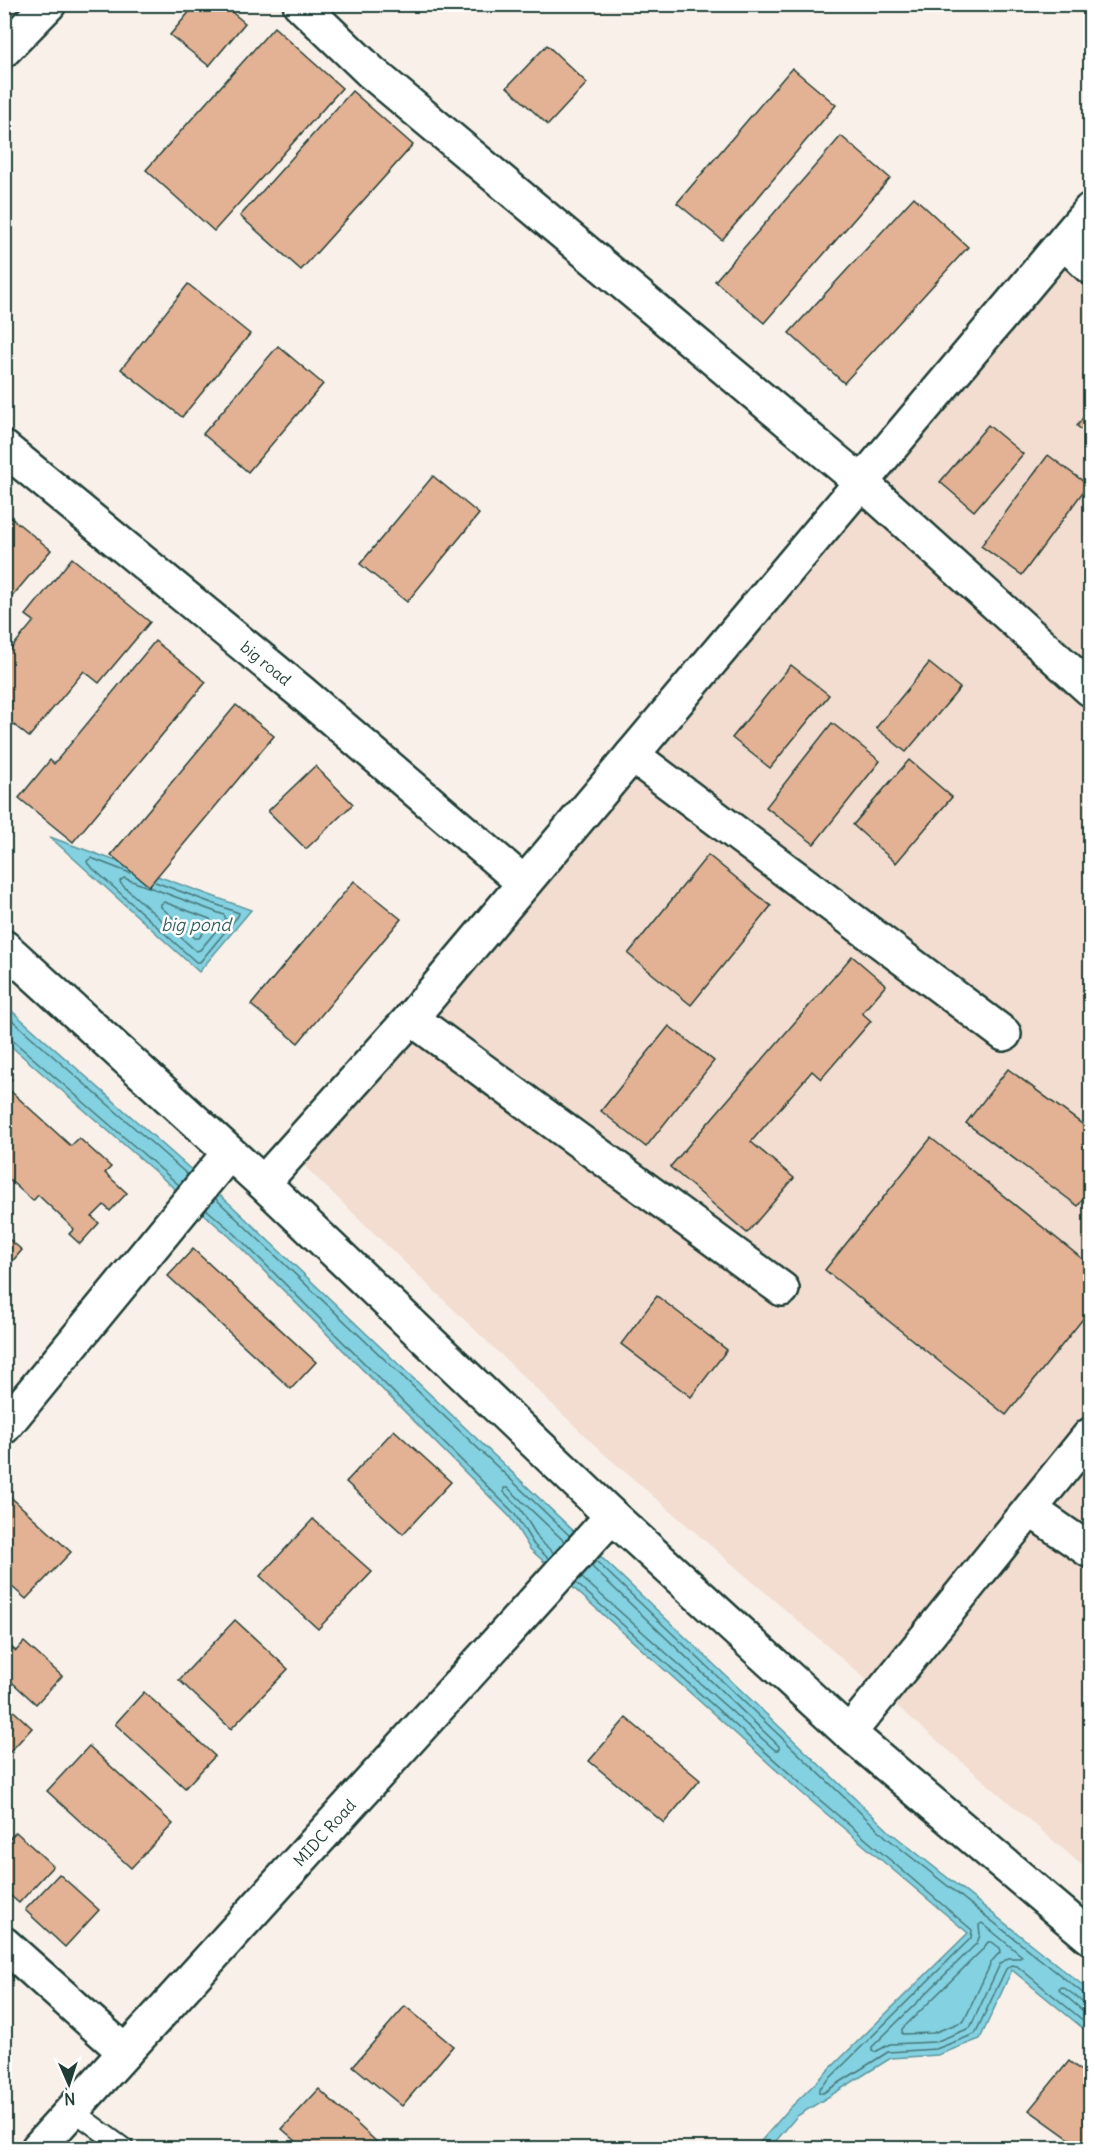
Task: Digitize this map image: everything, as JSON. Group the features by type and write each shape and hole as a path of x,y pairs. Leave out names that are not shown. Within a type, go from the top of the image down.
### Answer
{"street":[{"path":"4,50 49,4"},
{"path":"300,4 371,72 861,482 1090,689"},
{"path":"262,1183 411,1018 1090,210"},
{"path":"1064,242 1090,267"},
{"name":"big road","path":"4,448 301,692 524,883"},
{"path":"632,754 1004,1034"},
{"path":"4,947 223,1161 262,1183 602,1526 1090,1937"},
{"path":"411,1018 782,1289"},
{"path":"4,1427 223,1161"},
{"path":"849,1733 1090,1435"},
{"path":"1031,1509 1090,1551"},
{"name":"MIDC Road","path":"38,2148 602,1526"},
{"path":"4,1944 125,2052"}],"lane":[{"path":"72,2110 124,2148"}],"shaded area":[{"path":"1090,228 1090,1859 1084,1867 603,1453 297,1159"}],"water":[{"name":"big pond","path":"50,837 251,910 199,972"},
{"path":"5,1005 230,1204 890,1832 1090,1991 1090,2034 1012,1970 980,2039 938,2055 891,2058 797,2116 770,2148 755,2148 790,2108 968,1933 803,1794 530,1549 510,1517 230,1237 5,1041"}],"building":[{"path":"196,4 222,4 245,23 209,66 170,35"},
{"path":"274,27 342,88 214,231 146,170"},
{"path":"547,45 587,83 548,125 507,87"},
{"path":"792,68 836,105 722,240 677,203"},
{"path":"352,91 413,145 301,270 240,216"},
{"path":"841,136 890,178 764,323 715,281"},
{"path":"914,197 968,247 844,383 789,333"},
{"path":"188,284 250,334 182,417 121,369"},
{"path":"278,346 323,384 248,472 203,434"},
{"path":"1090,408 1090,437 1077,426"},
{"path":"988,425 1023,454 974,511 940,482"},
{"path":"1048,455 1088,485 1022,575 981,546"},
{"path":"433,476 479,514 407,602 360,564"},
{"path":"4,512 51,550 4,606"},
{"path":"72,558 150,622 99,683 84,671 29,737 4,717 4,657 34,621 26,615"},
{"path":"155,641 206,682 73,842 19,798 50,760 54,764"},
{"path":"929,663 960,688 906,752 876,728"},
{"path":"791,665 829,695 770,768 732,738"},
{"path":"236,705 274,736 149,886 111,855"},
{"path":"832,723 880,761 814,844 766,807"},
{"path":"909,760 952,797 896,863 853,825"},
{"path":"315,766 353,804 306,849 268,811"},
{"path":"708,855 771,906 691,1005 628,954"},
{"path":"354,881 401,919 298,1043 251,1005"},
{"path":"852,956 886,985 862,1013 871,1021 821,1079 812,1071 751,1142 794,1178 747,1233 670,1167"},
{"path":"669,1026 714,1061 646,1147 601,1111"},
{"path":"1008,1069 1090,1130 1090,1189 1078,1206 966,1123"},
{"path":"4,1073 12,1079 5,1086 71,1146 79,1138 111,1167 105,1173 127,1193 110,1211 104,1205 92,1217 99,1223 80,1244 69,1234 74,1229 38,1195 33,1201 4,1175"},
{"path":"931,1138 1090,1265 1090,1310 1006,1415 825,1270"},
{"path":"4,1235 22,1250 4,1271"},
{"path":"193,1249 316,1362 291,1389 168,1276"},
{"path":"657,1296 727,1350 691,1397 621,1344"},
{"path":"394,1430 451,1482 403,1534 346,1482"},
{"path":"4,1491 71,1552 26,1599 4,1580"},
{"path":"313,1519 372,1572 318,1629 260,1576"},
{"path":"235,1620 288,1669 231,1729 179,1680"},
{"path":"24,1642 62,1676 36,1704 4,1675 4,1645 6,1643 16,1651"},
{"path":"144,1692 215,1756 185,1788 115,1724"},
{"path":"4,1702 32,1728 9,1753 4,1749"},
{"path":"626,1718 700,1780 664,1823 589,1761"},
{"path":"89,1746 173,1824 131,1868 47,1791"},
{"path":"16,1832 53,1866 19,1903 4,1890 4,1844"},
{"path":"59,1874 99,1910 65,1947 25,1910"},
{"path":"405,2006 453,2046 402,2106 353,2066"},
{"path":"1069,2061 1090,2078 1090,2148 1082,2148 1029,2110"},
{"path":"319,2089 380,2145 377,2148 304,2148 282,2129"}]}
